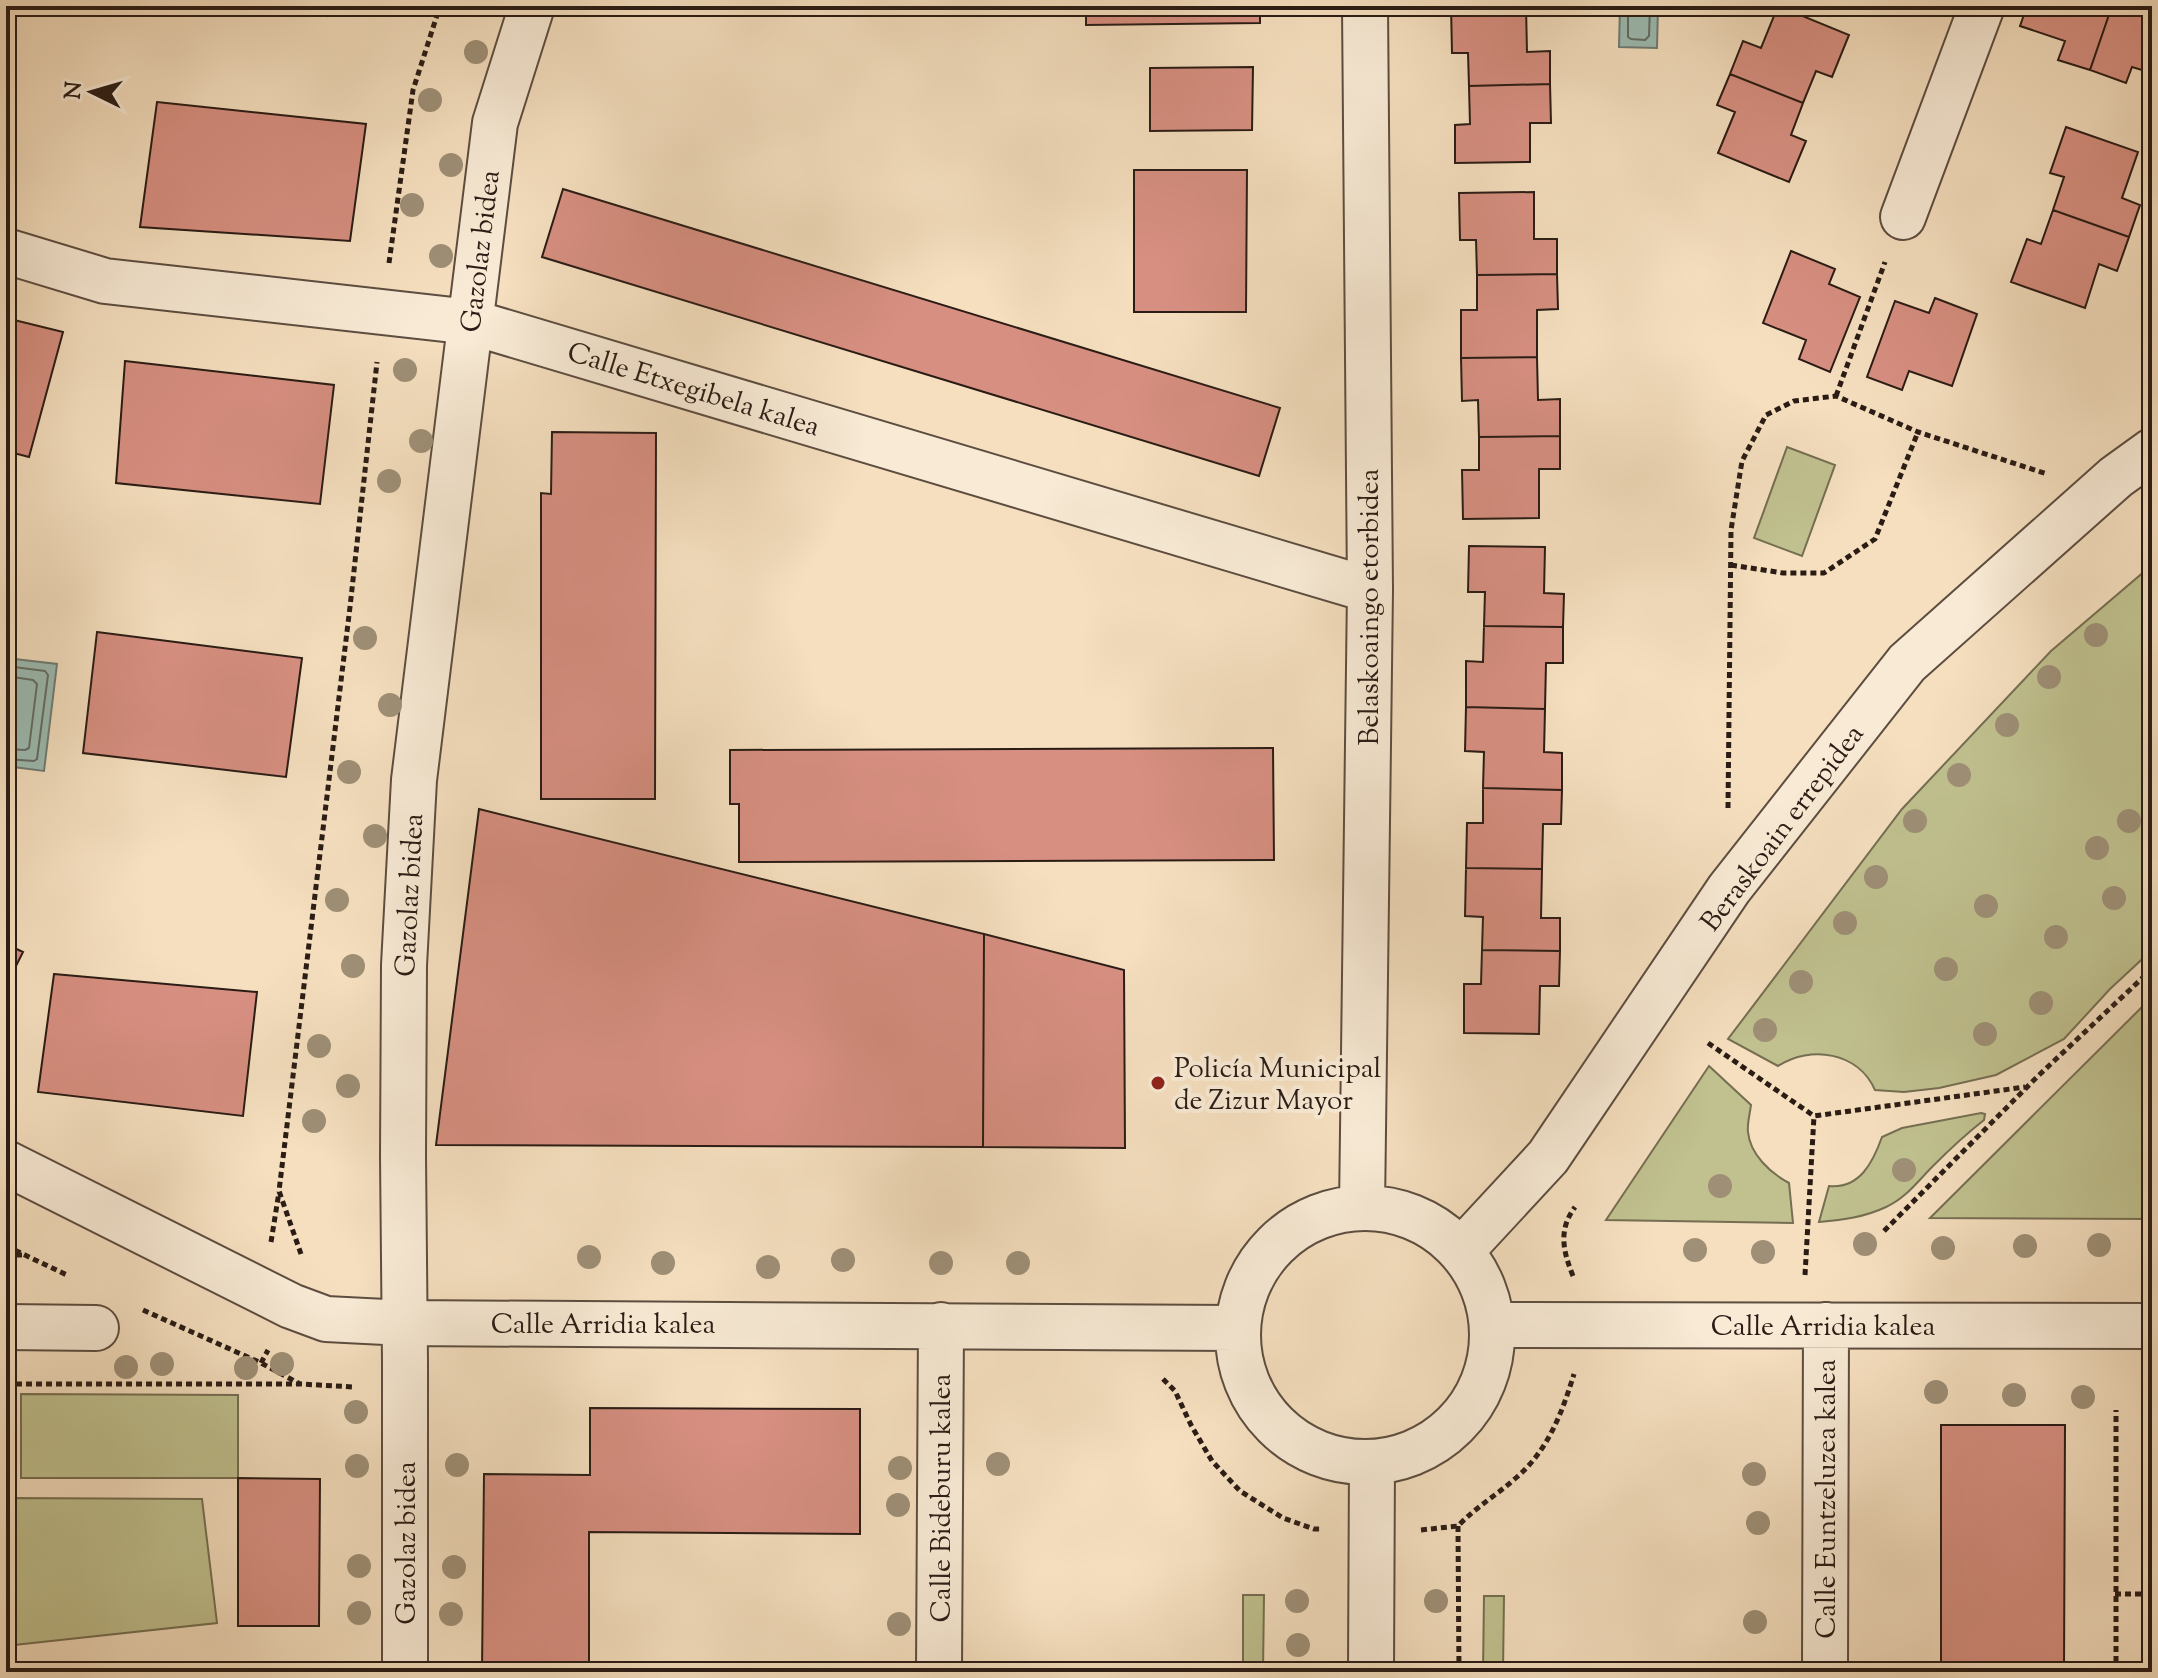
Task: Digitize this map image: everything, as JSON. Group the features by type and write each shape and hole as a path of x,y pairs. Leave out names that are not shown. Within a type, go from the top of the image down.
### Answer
{"street":[{"name":"Gazolaz bidea","path":"405,1672 404,965 414,780 495,123 532,6"},
{"name":"Belaskoaingo etorbidea","path":"1362,1208 1370,590 1365,6"},
{"path":"1897,232 1982,6"},
{"name":"Calle Etxegibela kalea","path":"6,251 105,281 471,322 1370,590"},
{"name":"Beraskoain errepidea","path":"1461,1251 1548,1157 1729,889 1907,663 2116,477 2152,451"},
{"name":"Calle Arridia kalea","path":"6,1163 291,1306 326,1319 405,1323 1236,1328"},
{"path":"1362,1208 1399,1212 1432,1227 1461,1251 1481,1284 1493,1325 1489,1364 1473,1404 1445,1435 1408,1456 1372,1463 1315,1454 1271,1423 1245,1378 1236,1328 1244,1294 1257,1266 1277,1242 1302,1224 1331,1212 1362,1208"},
{"name":"Calle Bideburu kalea","path":"939,1672 941,1325"},
{"name":"Calle Arridia kalea","path":"1493,1325 2152,1326"},
{"name":"Calle Euntzeluzea kalea","path":"1814,1325 1825,1672"},
{"path":"6,1327 96,1328"},
{"path":"1371,1672 1372,1463"}],"path":[{"path":"388,264 413,90 440,6"},
{"path":"1836,396 1897,232"},
{"path":"303,1259 279,1191 377,360"},
{"path":"1727,817 1731,530 1742,461 1766,415 1794,401 1836,396 1918,432 2038,471"},
{"path":"1731,565 1783,573 1824,573 1875,539 1918,432"},
{"path":"1884,1231 2026,1087 2152,969"},
{"path":"1708,1043 1814,1116 2026,1087"},
{"path":"1814,1116 1814,1325"},
{"path":"1576,1206 1563,1230 1563,1249 1576,1282"},
{"path":"6,1246 79,1280"},
{"path":"6,1255 23,1255"},
{"path":"135,1306 301,1384"},
{"path":"1418,1530 1458,1526 1475,1508 1532,1463 1561,1414 1574,1373"},
{"path":"6,1384 301,1384 353,1387"},
{"path":"2116,1410 2116,1672"},
{"path":"1458,1526 1459,1672"},
{"path":"2115,1594 2152,1594"}],"green space":[{"path":"1787,447 1835,465 1802,556 1754,538"},
{"path":"2152,565 2152,950 2110,989 2064,1039 1996,1075 1939,1088 1904,1092 1875,1090 1867,1077 1846,1060 1819,1054 1791,1059 1778,1066 1728,1039 1902,809 2051,651"},
{"path":"2152,997 2152,1219 1930,1218"},
{"path":"1709,1066 1751,1105 1750,1140 1762,1162 1789,1183 1793,1223 1606,1220"},
{"path":"1985,1114 1984,1120 1900,1199 1870,1213 1819,1222 1829,1186 1849,1183 1864,1172 1882,1137 1902,1128"},
{"path":"21,1394 238,1395 238,1478 21,1478"},
{"path":"6,1498 202,1499 217,1623 6,1645"},
{"path":"1243,1595 1264,1595 1263,1672 1243,1672"},
{"path":"1484,1596 1504,1596 1503,1672 1483,1672"}],"water":[{"path":"1620,6 1658,6 1657,48 1619,47"},
{"path":"6,658 57,664 44,771 6,766"}],"building":[{"path":"296,6 330,6 327,16"},
{"path":"1086,6 1260,6 1260,23 1086,25"},
{"path":"1451,6 1526,6 1527,52 1550,51 1550,84 1469,86 1468,53 1452,53"},
{"path":"1778,6 1849,35 1832,77 1816,71 1803,103 1730,74 1743,41 1761,48"},
{"path":"2027,6 2112,6 2090,70 2058,60 2065,41 2020,26"},
{"path":"2112,6 2152,6 2152,73 2132,67 2126,83 2090,70"},
{"path":"1253,67 1252,130 1150,131 1150,68"},
{"path":"1730,74 1803,103 1791,135 1806,141 1789,182 1718,153 1735,112 1717,105"},
{"path":"1550,84 1551,123 1530,123 1530,162 1455,163 1455,125 1470,124 1469,86"},
{"path":"157,102 366,124 350,241 140,227"},
{"path":"2066,127 2138,152 2122,198 2140,205 2129,237 2053,210 2064,177 2050,173"},
{"path":"1134,170 1247,170 1246,312 1134,312"},
{"path":"563,189 1280,408 1259,476 542,257"},
{"path":"1534,192 1534,239 1557,239 1557,274 1477,275 1476,240 1460,240 1459,193"},
{"path":"2053,210 2129,237 2117,271 2099,264 2085,308 2011,282 2027,239 2041,244"},
{"path":"1791,251 1835,269 1829,284 1860,297 1830,372 1799,359 1806,340 1763,323"},
{"path":"1557,274 1558,309 1537,310 1537,357 1461,358 1461,310 1477,310 1477,275"},
{"path":"1935,298 1977,314 1952,386 1909,371 1902,390 1867,377 1895,301 1929,313"},
{"path":"6,318 63,332 29,457 6,451"},
{"path":"1537,357 1538,400 1560,399 1560,436 1479,437 1478,400 1462,401 1461,358"},
{"path":"125,361 334,385 320,504 116,483"},
{"path":"552,432 656,433 655,799 541,799 541,493 551,494"},
{"path":"1560,436 1560,469 1539,469 1539,518 1463,519 1462,470 1479,470 1479,437"},
{"path":"1469,546 1545,547 1544,593 1564,594 1563,627 1484,626 1485,592 1468,592"},
{"path":"1484,626 1563,627 1563,663 1546,663 1545,709 1466,707 1466,661 1483,662"},
{"path":"97,632 302,658 286,777 83,753"},
{"path":"1466,707 1545,709 1544,752 1562,753 1562,790 1483,788 1484,752 1465,751"},
{"path":"1273,748 1274,860 739,862 739,804 730,804 730,750"},
{"path":"1483,788 1562,790 1561,824 1543,824 1542,869 1466,868 1467,823 1483,823"},
{"path":"479,809 984,934 983,1147 436,1145"},
{"path":"1466,868 1542,869 1541,918 1560,918 1560,951 1482,950 1483,917 1465,916"},
{"path":"984,934 1124,970 1125,1148 983,1147"},
{"path":"6,944 23,952 6,986"},
{"path":"1482,950 1560,951 1559,986 1540,986 1539,1034 1464,1033 1464,984 1481,984"},
{"path":"54,974 257,992 243,1116 38,1092"},
{"path":"590,1408 860,1409 860,1534 589,1532 589,1672 482,1672 484,1474 590,1475"},
{"path":"1941,1425 2065,1425 2064,1672 1941,1672"},
{"path":"238,1478 320,1479 319,1626 238,1626"},
{"path":"1201,1671 1201,1672 1012,1672"}],"place":[{"name":"Policía Municipal de Zizur Mayor","path":"1158,1083"}]}
